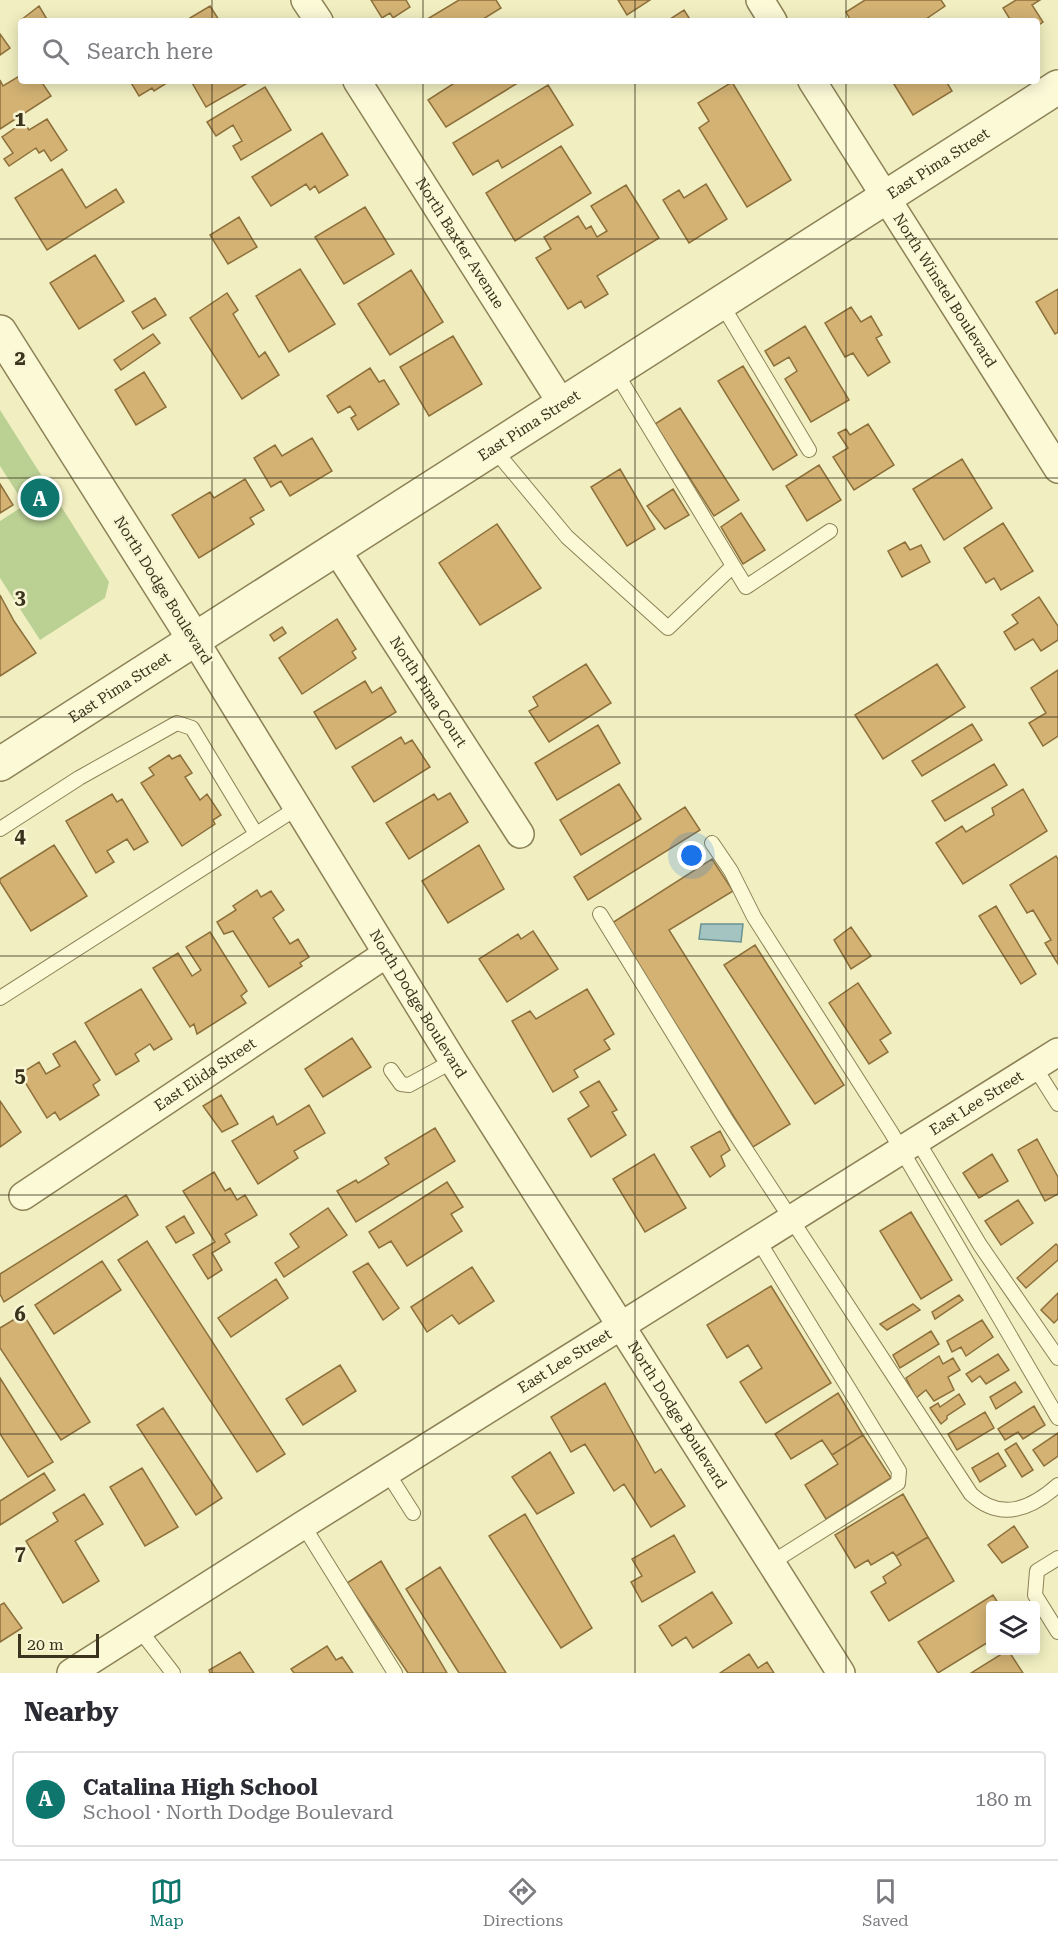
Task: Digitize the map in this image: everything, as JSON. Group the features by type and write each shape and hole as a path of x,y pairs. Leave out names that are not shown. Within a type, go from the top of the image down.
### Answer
{"street":[{"path":"305,0 317,18"},
{"path":"760,0 771,18"},
{"name":"North Baxter Avenue","path":"359,84 562,405"},
{"name":"North Winstel Boulevard","path":"814,84 1058,469"},
{"name":"East Pima Street","path":"0,764 1058,87"},
{"name":"North Dodge Boulevard","path":"0,332 194,639 453,1061 841,1673"},
{"name":"North Pima Court","path":"336,549 520,834"},
{"name":"East Elida Street","path":"23,1196 386,954"},
{"name":"East Lee Street","path":"77,1671 303,1525 1058,1052"}],"lane":[{"path":"721,303 809,450"},
{"path":"615,371 746,587 830,531"},
{"path":"492,448 567,537 668,628 733,566"},
{"path":"0,829 79,778 177,723 192,728 256,834"},
{"path":"0,998 297,808"},
{"path":"712,843 731,871 754,917 857,1077 909,1145 1058,1358"},
{"path":"600,914 725,1118 971,1494 979,1502 992,1507 1012,1509 1029,1506 1058,1485"},
{"path":"392,1070 401,1084 410,1085 453,1061"},
{"path":"1034,1066 1058,1104"},
{"path":"909,1145 1058,1418"},
{"path":"758,1240 899,1471 898,1483 771,1563"},
{"path":"387,1472 413,1513"},
{"path":"303,1525 395,1673"},
{"path":"1058,1558 1037,1571 1035,1595 1058,1632"},
{"path":"139,1629 173,1673"}],"green space":[{"path":"0,410 109,582 105,598 40,640 0,578 0,521 25,505 0,466"}],"water":[{"path":"701,924 743,924 741,942 699,939"}],"building":[{"path":"371,0 406,0 410,7 393,18 390,13 382,18"},
{"path":"459,0 496,0 501,8 485,18 429,18"},
{"path":"618,0 650,0 627,15"},
{"path":"865,0 941,0 945,6 927,18 849,18 846,12"},
{"path":"1016,0 1040,0 1032,5 1043,22 1040,24 1040,18 1009,18 1003,8"},
{"path":"39,6 46,18 24,18"},
{"path":"210,6 218,18 190,18"},
{"path":"684,10 689,18 672,18"},
{"path":"0,34 10,48 0,55"},
{"path":"18,77 18,84 43,84 51,96 0,129 0,80 3,86"},
{"path":"132,84 165,84 154,91 152,88 139,96"},
{"path":"193,84 246,84 206,107"},
{"path":"453,84 516,84 446,127 428,100"},
{"path":"729,84 733,84 791,180 747,207 699,128 709,121 698,103"},
{"path":"894,84 948,84 952,91 913,115"},
{"path":"548,85 573,125 502,168 498,160 473,175 453,143"},
{"path":"265,87 291,130 241,160 233,146 242,141 233,125 216,136 207,122"},
{"path":"47,119 67,150 51,161 44,150 39,153 36,148 9,166 4,159 13,153 2,137 24,122 29,130"},
{"path":"322,133 348,175 319,193 315,186 310,190 306,184 271,206 252,177"},
{"path":"561,146 591,193 515,241 486,193"},
{"path":"62,169 86,208 116,189 124,202 47,250 15,198"},
{"path":"706,184 727,219 689,243 663,200 679,190 684,198"},
{"path":"626,185 659,238 597,276 608,294 585,308 581,301 568,309 536,258 551,249 544,237 578,216 586,229 591,226 597,237 607,231 591,206"},
{"path":"365,207 394,254 344,284 315,237"},
{"path":"239,217 257,247 228,264 210,235"},
{"path":"95,255 124,301 79,329 50,283"},
{"path":"300,269 335,324 289,352 256,296"},
{"path":"411,270 443,322 390,355 358,304"},
{"path":"1058,289 1058,332 1055,334 1036,302"},
{"path":"227,293 238,310 233,314 259,357 265,352 279,375 242,399 190,318"},
{"path":"155,298 166,315 143,329 132,312"},
{"path":"851,307 861,322 871,316 882,335 876,338 890,362 868,376 853,353 845,357 825,323"},
{"path":"805,326 849,400 811,422 785,379 797,371 789,357 774,366 765,351"},
{"path":"153,334 160,343 121,370 114,360"},
{"path":"453,336 482,384 429,416 400,367"},
{"path":"743,366 797,455 773,470 718,381"},
{"path":"370,368 379,382 384,380 399,404 358,430 351,418 356,415 350,406 338,413 327,396"},
{"path":"144,372 166,407 136,425 115,390"},
{"path":"680,408 739,500 714,516 655,424"},
{"path":"868,424 894,465 854,490 833,457 848,448 838,433 846,429 850,435"},
{"path":"312,438 332,471 290,496 281,481 271,487 254,458 275,445 282,456"},
{"path":"962,459 992,508 944,540 913,489"},
{"path":"819,465 841,500 807,521 786,486"},
{"path":"620,469 655,529 627,546 591,487"},
{"path":"245,479 264,510 250,518 254,524 199,558 172,515 210,492 214,498"},
{"path":"0,484 13,505 0,513"},
{"path":"673,489 689,515 665,529 647,506"},
{"path":"741,513 765,550 743,564 721,527"},
{"path":"1003,523 1033,571 1001,590 994,578 986,583 964,548"},
{"path":"497,524 541,588 480,625 439,563"},
{"path":"905,542 910,550 921,545 930,562 902,577 888,551"},
{"path":"0,595 14,621 36,653 0,676"},
{"path":"1039,597 1058,626 1058,640 1041,651 1033,639 1015,650 1004,632 1018,623 1012,615"},
{"path":"337,619 356,649 352,652 356,658 302,694 279,658"},
{"path":"282,627 286,633 274,641 270,635"},
{"path":"586,664 611,703 549,742 529,711 538,706 533,697"},
{"path":"937,664 965,707 883,759 855,715"},
{"path":"1058,670 1058,736 1043,746 1029,723 1046,713 1031,688"},
{"path":"365,681 372,693 381,687 396,712 336,749 314,712"},
{"path":"972,724 982,740 922,776 912,761"},
{"path":"598,725 620,763 557,800 535,763"},
{"path":"401,737 405,744 412,740 430,767 374,802 352,767"},
{"path":"169,755 172,759 180,755 192,773 185,777 200,800 207,794 221,815 213,820 215,824 182,846 141,783 154,775 149,768"},
{"path":"994,764 1007,785 945,821 932,801"},
{"path":"619,784 641,819 581,855 560,820"},
{"path":"1023,789 1047,831 963,884 936,843 962,826 966,832 994,815 992,808"},
{"path":"450,793 468,822 409,859 386,823 434,794 438,800"},
{"path":"112,794 117,802 122,799 148,842 134,850 127,839 107,851 114,862 96,873 66,821"},
{"path":"685,807 700,830 588,900 574,877"},
{"path":"54,845 87,896 31,931 0,879"},
{"path":"479,845 504,889 448,923 422,881"},
{"path":"1056,856 1058,859 1058,964 1045,943 1051,940 1033,910 1027,913 1010,885"},
{"path":"712,859 733,891 669,930 790,1124 753,1147 612,923"},
{"path":"257,890 261,897 271,891 284,910 273,918 290,944 298,939 309,957 300,963 302,966 269,987 233,931 224,934 217,922 236,910 233,906"},
{"path":"996,906 1036,974 1021,984 979,916"},
{"path":"851,927 871,956 851,969 834,940"},
{"path":"533,931 558,969 507,1002 479,959 518,934 521,939"},
{"path":"210,932 247,991 241,996 246,1003 197,1034 194,1024 190,1027 153,968 178,953 192,976 201,970 186,947"},
{"path":"755,945 844,1085 815,1104 724,965"},
{"path":"858,983 891,1033 880,1040 888,1052 869,1064 829,1003"},
{"path":"141,989 172,1039 154,1050 150,1044 135,1054 139,1061 116,1075 85,1023"},
{"path":"587,989 614,1034 604,1040 610,1049 574,1070 578,1077 553,1092 512,1021 530,1011 536,1019"},
{"path":"352,1038 371,1067 323,1097 305,1069"},
{"path":"75,1041 100,1080 93,1085 99,1095 60,1120 55,1112 47,1118 20,1074 39,1062 46,1074 60,1066 53,1054"},
{"path":"599,1081 617,1110 612,1112 626,1135 591,1157 568,1119 589,1106 580,1092"},
{"path":"221,1095 238,1124 222,1132 203,1106"},
{"path":"0,1101 21,1132 0,1147"},
{"path":"309,1105 325,1133 294,1151 298,1158 258,1184 232,1141 273,1116 277,1125"},
{"path":"435,1128 455,1161 356,1222 337,1191 356,1180 358,1183 389,1164 385,1158"},
{"path":"720,1131 730,1150 721,1156 725,1166 710,1177 691,1147"},
{"path":"1037,1139 1058,1177 1058,1194 1045,1201 1018,1150"},
{"path":"654,1154 686,1208 645,1232 613,1179"},
{"path":"992,1154 1008,1181 979,1198 963,1173"},
{"path":"214,1172 225,1191 230,1188 237,1200 245,1195 257,1215 225,1234 230,1242 212,1253 222,1270 208,1279 193,1255 215,1242 183,1191"},
{"path":"447,1182 463,1207 451,1214 462,1231 407,1266 391,1241 379,1248 369,1232"},
{"path":"126,1195 138,1215 4,1302 0,1294 0,1274"},
{"path":"1018,1200 1033,1223 1001,1245 985,1221"},
{"path":"328,1208 347,1235 284,1277 275,1263 299,1247 290,1234"},
{"path":"911,1212 952,1280 921,1299 880,1231"},
{"path":"184,1216 194,1233 176,1243 166,1227"},
{"path":"147,1241 285,1454 257,1472 118,1260"},
{"path":"1056,1244 1058,1260 1026,1288 1017,1278"},
{"path":"102,1261 121,1290 54,1334 35,1305"},
{"path":"368,1263 399,1308 383,1320 353,1272"},
{"path":"472,1267 494,1301 459,1324 452,1315 427,1332 411,1307"},
{"path":"276,1279 288,1298 231,1337 218,1318"},
{"path":"771,1286 831,1383 766,1423 740,1382 762,1368 748,1345 727,1358 707,1325"},
{"path":"1058,1293 1058,1319 1054,1323 1041,1310"},
{"path":"959,1295 963,1300 935,1319 932,1312"},
{"path":"913,1304 920,1310 887,1330 880,1324"},
{"path":"23,1314 90,1422 61,1440 0,1348 0,1328"},
{"path":"982,1320 993,1337 966,1356 961,1347 952,1352 947,1341"},
{"path":"931,1331 939,1344 900,1368 893,1355"},
{"path":"998,1354 1009,1370 986,1384 980,1376 972,1382 966,1374"},
{"path":"939,1356 943,1364 953,1358 960,1370 948,1377 954,1390 934,1401 926,1390 916,1398 906,1378"},
{"path":"340,1365 356,1391 303,1425 286,1399"},
{"path":"0,1378 53,1462 28,1477 0,1434"},
{"path":"1015,1382 1022,1392 996,1409 990,1397"},
{"path":"605,1383 655,1473 661,1469 685,1506 651,1527 624,1484 614,1491 585,1444 571,1452 551,1417"},
{"path":"838,1393 863,1435 832,1455 822,1440 791,1459 775,1434"},
{"path":"959,1394 965,1404 947,1416 941,1424 930,1408 938,1403 940,1407"},
{"path":"1034,1406 1045,1425 1023,1439 1018,1432 1005,1440 998,1429"},
{"path":"163,1408 222,1498 196,1515 137,1425"},
{"path":"985,1412 994,1428 957,1450 948,1434"},
{"path":"1058,1433 1058,1456 1044,1466 1033,1450"},
{"path":"863,1435 891,1478 826,1519 805,1485 838,1464 832,1455"},
{"path":"1016,1443 1033,1470 1022,1477 1005,1450"},
{"path":"550,1452 574,1493 537,1514 512,1477"},
{"path":"998,1453 1006,1466 980,1482 972,1468"},
{"path":"142,1468 178,1527 145,1546 110,1487"},
{"path":"44,1473 55,1490 0,1525 0,1501"},
{"path":"84,1494 103,1524 75,1541 99,1581 63,1603 26,1541 58,1521 53,1513"},
{"path":"903,1494 928,1537 896,1556 893,1552 871,1565 868,1560 855,1568 835,1535"},
{"path":"525,1514 592,1628 561,1648 489,1536"},
{"path":"1014,1526 1028,1547 1002,1563 988,1545"},
{"path":"674,1535 695,1572 642,1602 631,1582 642,1576 632,1559"},
{"path":"928,1537 954,1581 889,1621 871,1592 886,1583 883,1577 901,1565 896,1556"},
{"path":"381,1561 447,1673 408,1673 347,1583"},
{"path":"440,1567 506,1673 459,1673 406,1589"},
{"path":"712,1592 732,1623 693,1648 686,1637 672,1646 659,1626"},
{"path":"993,1595 997,1601 986,1601 986,1643 938,1673 918,1642"},
{"path":"4,1603 22,1628 0,1642 0,1605"},
{"path":"327,1646 336,1660 342,1657 353,1673 294,1673 291,1669"},
{"path":"240,1652 254,1673 210,1673 209,1670"},
{"path":"749,1654 758,1668 767,1662 774,1673 720,1673"},
{"path":"1000,1655 1011,1655 1023,1673 971,1673"}],"place":[{"name":"Catalina High School","path":"40,498"}]}
